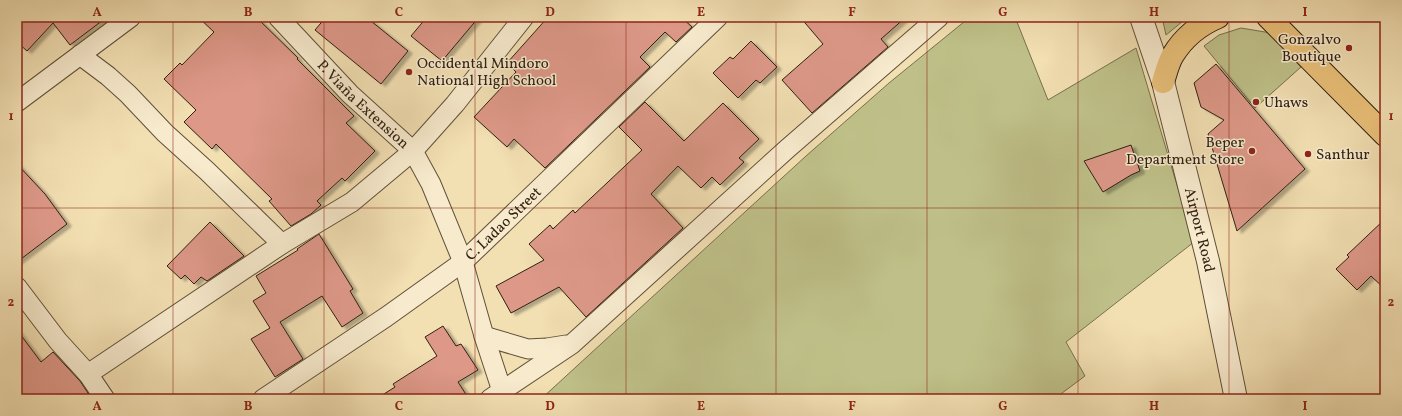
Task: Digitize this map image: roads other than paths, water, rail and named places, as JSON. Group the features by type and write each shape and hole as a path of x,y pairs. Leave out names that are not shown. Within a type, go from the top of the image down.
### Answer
{"main road":[{"path":"1163,82 1172,56 1190,33 1204,23 1218,17"},
{"path":"1268,17 1385,135"}],"street":[{"path":"17,102 131,17"},
{"name":"P. Viaña Extension","path":"278,17 350,94 413,151 455,104 524,17"},
{"name":"C. Ladao Street","path":"263,399 386,317 463,262 718,17"},
{"path":"88,374 282,244 352,202 413,151 431,184 463,262 484,336 496,395 572,344 787,149 939,17"},
{"name":"Airport Road","path":"1141,17 1163,82 1208,261 1236,399"},
{"path":"80,55 108,76 128,94 165,133 207,171 282,244"},
{"path":"17,287 58,341 88,374 105,399"},
{"path":"484,336 528,349 572,344"}],"place":[{"name":"Gonzalvo Boutique","path":"1349,48"},
{"name":"Occidental Mindoro National High School","path":"409,72"},
{"name":"Uhaws","path":"1256,102"},
{"name":"Beper Department Store","path":"1252,151"},
{"name":"Santhur","path":"1308,154"}]}
